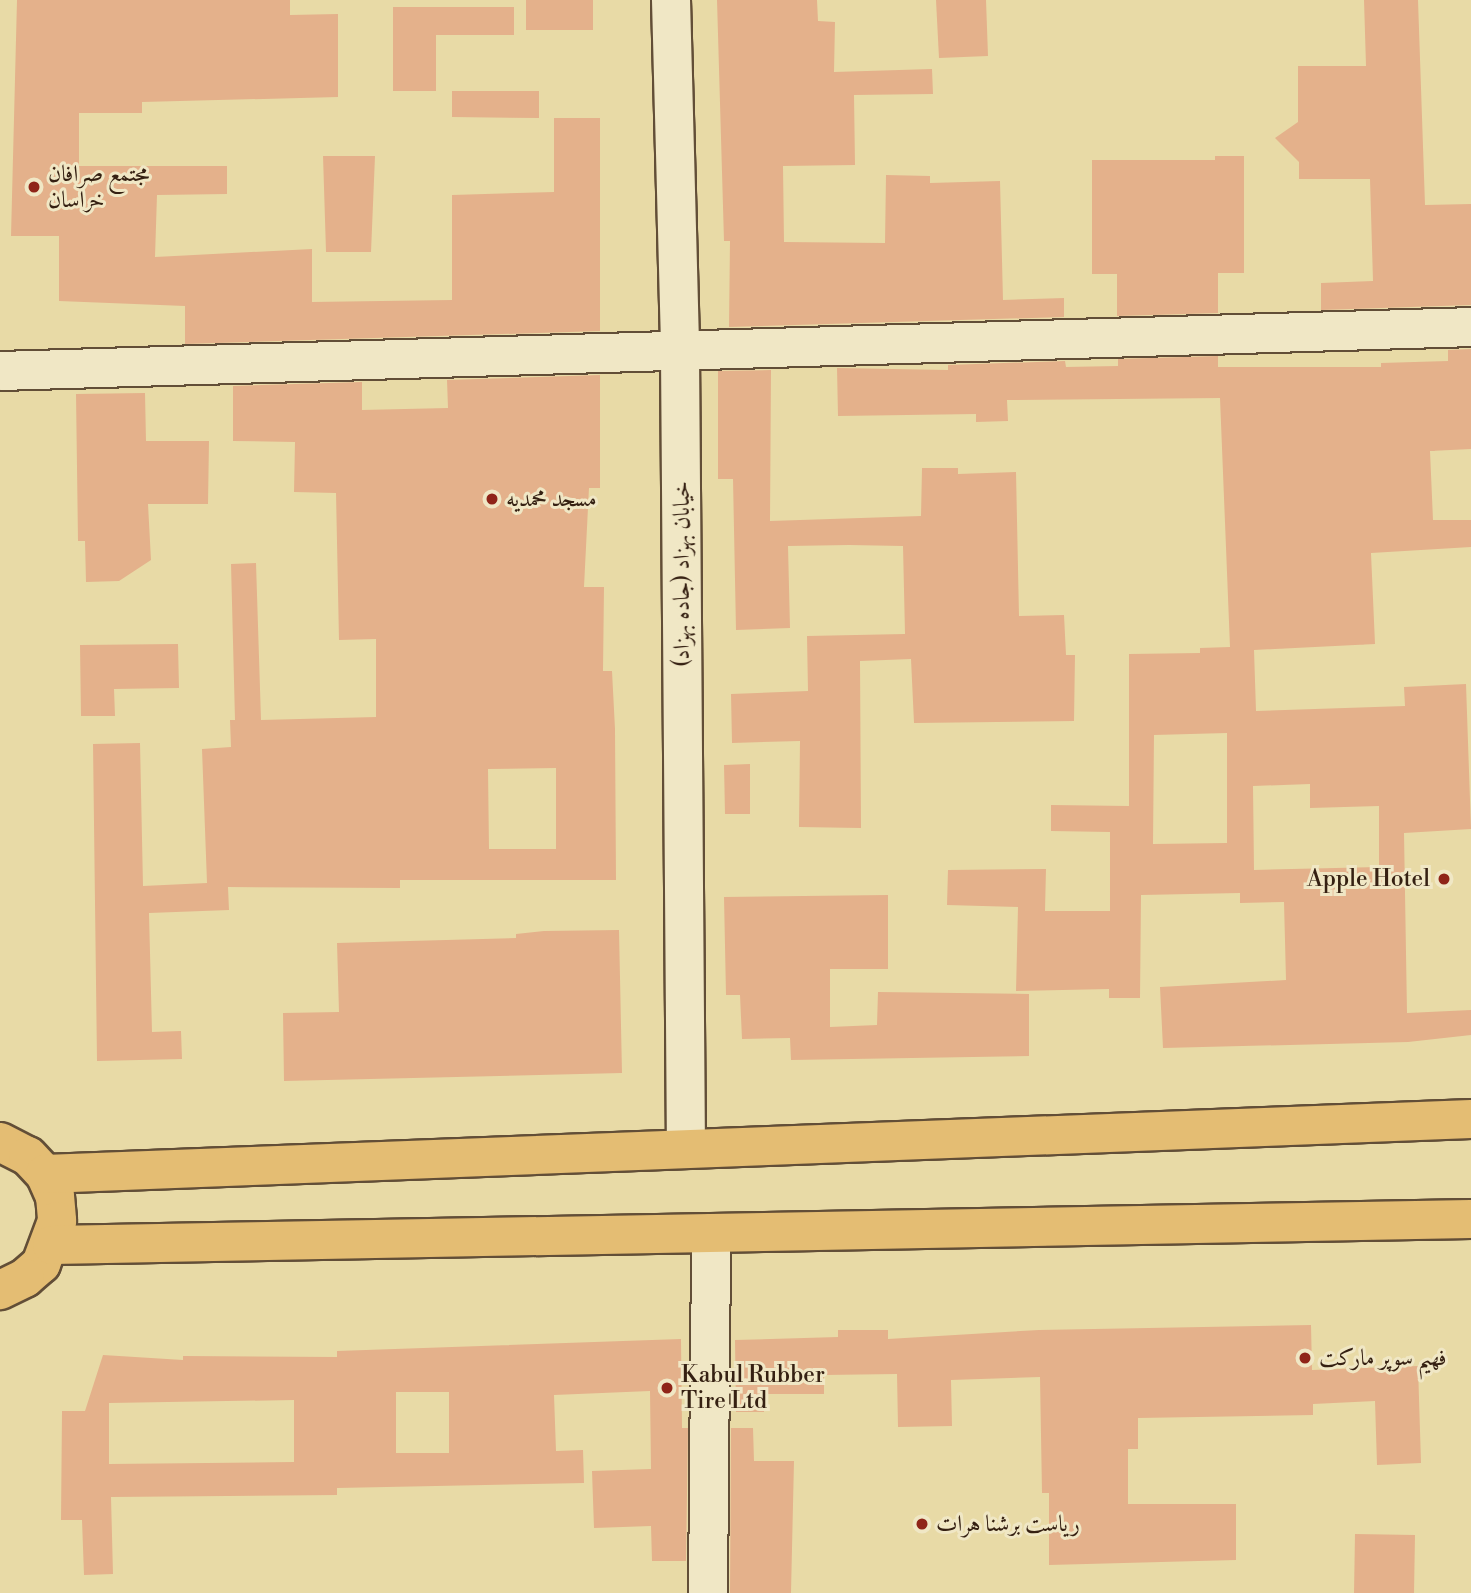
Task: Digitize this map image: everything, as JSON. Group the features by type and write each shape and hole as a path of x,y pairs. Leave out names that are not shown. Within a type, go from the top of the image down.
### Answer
{"highway":[{"path":"45,1174 1471,1119"},
{"path":"0,1142 29,1156 45,1174 55,1196 57,1221 52,1245 25,1279 0,1290"},
{"path":"52,1245 1471,1219"}],"street":[{"name":"خیابان بهزاد (جاده بهزاد)","path":"671,0 681,354 686,1148"},
{"path":"0,371 681,354 1471,327"},
{"path":"708,1593 711,1233"}],"building":[{"path":"17,0 290,0 290,15 338,14 338,97 142,102 142,113 79,113 79,166 227,166 227,194 157,195 155,257 312,249 312,302 452,300 452,195 554,192 554,118 600,118 600,331 185,344 185,306 59,301 59,236 11,236"},
{"path":"526,0 593,0 593,30 526,30"},
{"path":"717,0 817,0 818,21 835,22 834,72 932,69 933,94 854,95 855,165 783,166 784,242 885,243 886,175 930,176 930,183 1000,181 1003,300 1064,298 1064,317 729,327 730,241 724,241"},
{"path":"936,0 986,0 988,56 939,58"},
{"path":"1364,0 1418,0 1425,205 1471,204 1471,305 1321,310 1321,283 1373,281 1370,179 1299,179 1299,162 1275,138 1298,122 1298,66 1366,66"},
{"path":"393,7 514,7 514,35 436,35 436,91 393,91"},
{"path":"452,91 539,91 539,118 452,117"},
{"path":"323,156 375,156 371,252 326,252"},
{"path":"1215,156 1244,156 1244,273 1218,273 1218,313 1117,316 1117,274 1092,274 1092,160 1215,160"},
{"path":"1471,349 1471,449 1430,451 1433,520 1471,520 1471,547 1371,553 1375,644 1254,650 1256,711 1405,706 1404,687 1466,684 1471,829 1404,833 1407,1013 1471,1010 1471,1035 1408,1042 1163,1048 1160,987 1286,980 1284,902 1240,903 1240,893 1141,895 1140,998 1109,998 1109,989 1016,991 1018,907 947,905 948,870 1046,869 1045,911 1110,911 1110,832 1051,831 1051,805 1129,806 1129,654 1200,653 1200,648 1230,647 1220,398 1007,400 1008,421 976,422 976,414 838,416 837,368 948,370 948,365 1065,361 1066,367 1118,366 1118,359 1218,356 1218,367 1381,367 1381,363 1448,361 1448,350","holes":["1227,733 1227,843 1153,844 1154,735","1310,784 1310,808 1379,806 1379,867 1254,870 1253,786"]},
{"path":"771,370 770,521 921,516 922,468 958,468 958,474 1016,472 1019,616 1064,615 1066,655 1075,655 1074,721 914,723 911,659 860,661 861,828 799,827 800,741 732,743 731,694 808,691 807,636 905,634 903,546 788,546 790,628 736,630 733,479 718,479 718,371"},
{"path":"600,375 600,488 589,488 584,587 604,587 603,671 612,671 615,729 616,880 400,880 400,888 228,887 229,910 149,913 152,1032 181,1031 182,1059 97,1061 93,744 140,743 143,886 207,883 202,749 231,747 230,720 235,720 231,564 256,563 261,720 376,717 376,639 339,640 336,493 294,492 295,442 233,441 233,386 362,382 362,410 448,408 447,380","holes":["556,768 556,849 489,849 488,769"]},
{"path":"145,393 146,441 209,441 208,504 148,504 151,560 119,581 86,582 85,541 78,541 76,394"},
{"path":"178,644 179,688 114,689 115,716 81,716 80,645"},
{"path":"750,764 750,814 725,814 724,765"},
{"path":"888,895 888,969 830,969 830,1027 877,1025 878,992 1029,994 1029,1056 791,1060 790,1038 742,1039 740,995 726,995 724,897"},
{"path":"619,930 622,1073 284,1081 283,1013 339,1012 337,943 516,938 516,934 544,931"},
{"path":"1311,1325 1312,1370 1418,1366 1421,1463 1377,1465 1375,1401 1313,1404 1313,1415 1138,1418 1138,1449 1128,1449 1128,1504 1236,1504 1236,1560 1049,1565 1049,1493 1042,1493 1040,1377 951,1380 952,1426 898,1427 897,1374 824,1375 824,1394 764,1394 764,1412 736,1412 735,1340 838,1337 838,1330 888,1330 888,1339 1039,1330"},
{"path":"681,1339 682,1428 688,1428 686,1561 652,1561 651,1526 594,1528 592,1471 651,1469 650,1391 554,1395 556,1451 583,1450 584,1483 337,1488 337,1495 111,1497 113,1574 84,1575 82,1520 61,1520 62,1411 85,1411 103,1355 183,1360 183,1356 337,1357 337,1351","holes":["396,1392 449,1392 449,1453 396,1453","294,1400 294,1462 109,1464 109,1403"]},
{"path":"731,1428 753,1428 754,1461 794,1461 791,1593 730,1593"},
{"path":"1355,1534 1415,1535 1414,1593 1354,1593"}],"place":[{"name":"مجتمع صرافان خراسان","path":"34,187"},
{"name":"مسجد محمدیه","path":"492,499"},
{"name":"Apple Hotel","path":"1444,879"},
{"name":"فهیم سوپر مارکت","path":"1305,1358"},
{"name":"Kabul Rubber Tire Ltd","path":"667,1388"},
{"name":"ریاست برشنا هرات","path":"922,1524"}]}
